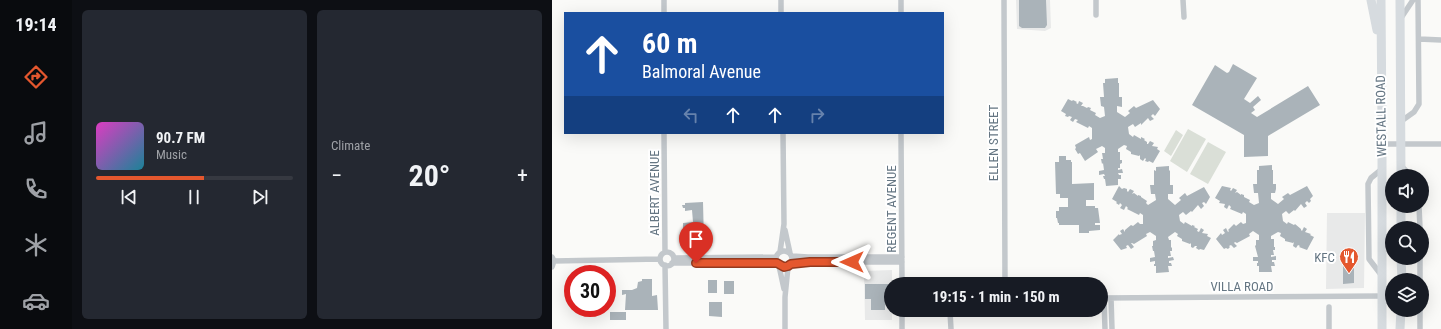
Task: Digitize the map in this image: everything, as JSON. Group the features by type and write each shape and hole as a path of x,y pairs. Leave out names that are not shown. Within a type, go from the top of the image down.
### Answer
{"main road":[{"path":"1371,0 1380,43"},
{"name":"WESTALL ROAD","path":"1381,0 1382,329"},
{"name":"WESTALL ROAD","path":"1400,0 1401,166"},
{"path":"1400,329 1401,317"}],"street":[{"path":"664,0 664,12"},
{"path":"781,0 781,12"},
{"path":"901,0 901,12"},
{"path":"1096,0 1096,15"},
{"path":"1184,0 1184,17"},
{"path":"1400,19 1413,0"},
{"name":"WESTALL ROAD","path":"1400,122 1414,112 1419,104 1418,0"},
{"name":"ELLEN STREET","path":"1003,1 1005,277"},
{"path":"1419,39 1441,40"},
{"name":"ALBERT AVENUE","path":"664,134 665,252"},
{"path":"783,134 784,224 778,254 778,264 785,297"},
{"name":"REGENT AVENUE","path":"901,134 902,277"},
{"path":"1382,144 1441,144"},
{"path":"1401,166 1404,169"},
{"path":"1382,168 1371,178 1368,184 1369,259 1382,276"},
{"path":"784,224 793,260 790,265 785,297 785,329"},
{"path":"665,265 669,265 673,260 778,254 785,251 791,254 808,257 902,260"},
{"path":"660,259 665,252 671,253 673,260"},
{"path":"553,262 660,259"},
{"path":"660,259 665,265 666,329"},
{"path":"673,260 778,264 784,267 810,262 902,260"},
{"name":"VILLA ROAD","path":"1111,298 1382,296"},
{"path":"1111,298 1112,329"},
{"path":"1329,307 1329,329"},
{"path":"902,317 902,329"},
{"path":"950,317 951,329"},
{"path":"1104,317 1104,329"},
{"path":"1420,317 1420,329"}],"shaded area":[{"path":"1016,0 1050,0 1051,28 1045,31 1017,29"},
{"path":"1188,129 1206,139 1187,172 1170,161"},
{"path":"1176,130 1183,135 1171,156 1164,151"},
{"path":"1208,142 1226,152 1208,184 1190,174"},
{"path":"1327,213 1365,213 1364,288 1326,289"},
{"path":"892,270 892,277 884,277 884,317 892,317 892,320 865,320 864,271"}],"building":[{"path":"1019,0 1046,0 1047,25 1045,28 1022,28 1019,26"},
{"path":"1233,64 1257,78 1244,99 1250,103 1258,96 1261,100 1253,107 1255,110 1251,113 1257,117 1308,86 1320,105 1268,136 1268,156 1244,157 1244,135 1192,105 1215,65 1227,73"},
{"path":"1118,78 1119,97 1122,97 1122,107 1117,106 1117,112 1125,117 1130,113 1128,111 1134,106 1136,108 1153,100 1160,109 1155,116 1153,114 1151,116 1154,119 1150,121 1148,118 1141,125 1141,123 1135,127 1133,124 1128,127 1129,134 1133,137 1134,135 1141,139 1141,137 1145,139 1144,140 1147,144 1150,141 1154,143 1152,146 1158,147 1157,149 1160,151 1153,163 1145,161 1145,158 1143,161 1140,159 1140,155 1131,154 1131,152 1126,149 1127,146 1124,145 1118,149 1118,152 1120,152 1120,160 1122,160 1120,168 1118,168 1118,170 1122,169 1123,173 1118,173 1121,175 1121,179 1118,179 1118,185 1106,186 1103,176 1105,176 1104,174 1099,175 1099,171 1104,170 1101,159 1103,159 1102,153 1105,153 1105,148 1102,146 1096,149 1098,152 1085,161 1080,153 1078,154 1075,149 1075,145 1089,137 1090,140 1092,139 1092,128 1089,126 1088,128 1076,122 1078,120 1075,119 1073,122 1070,120 1072,117 1065,116 1066,114 1061,111 1068,99 1077,102 1076,103 1078,104 1079,101 1083,103 1081,106 1091,108 1090,110 1096,113 1095,115 1100,118 1105,116 1104,107 1101,106 1100,97 1104,97 1103,83 1105,83 1105,79"},
{"path":"1059,156 1066,156 1066,160 1071,160 1072,162 1072,184 1094,183 1094,200 1086,200 1086,206 1095,206 1095,208 1098,208 1100,223 1095,223 1095,225 1100,225 1100,230 1089,231 1089,233 1079,233 1079,225 1059,225 1056,218 1056,211 1059,211 1059,207 1068,207 1068,198 1060,198 1060,194 1056,194 1055,162 1059,162"},
{"path":"1272,165 1273,184 1276,184 1276,189 1275,193 1271,193 1271,199 1278,204 1284,199 1282,197 1288,193 1290,195 1307,186 1313,196 1309,203 1307,201 1305,203 1307,206 1304,208 1301,204 1295,211 1294,210 1289,214 1286,211 1282,214 1283,221 1287,224 1288,222 1294,225 1295,224 1302,231 1304,227 1307,229 1305,232 1314,237 1307,250 1299,247 1300,246 1298,245 1296,248 1293,246 1294,242 1285,241 1285,239 1280,236 1281,233 1278,232 1271,236 1271,239 1274,239 1275,250 1273,250 1274,255 1271,255 1271,257 1276,256 1276,260 1272,260 1275,266 1271,266 1272,272 1259,272 1259,266 1257,266 1258,261 1253,261 1253,257 1258,257 1255,246 1256,240 1259,240 1259,235 1253,231 1249,234 1250,236 1237,243 1235,242 1234,243 1237,246 1234,248 1231,245 1228,249 1224,249 1216,239 1221,233 1222,235 1225,233 1223,230 1226,228 1228,232 1234,224 1236,226 1241,222 1243,224 1246,223 1246,214 1230,209 1231,207 1229,205 1227,209 1224,207 1225,204 1219,203 1220,201 1215,198 1222,186 1231,188 1231,191 1233,188 1237,190 1235,193 1237,192 1244,195 1244,197 1250,200 1249,202 1254,205 1259,203 1258,193 1254,193 1253,184 1257,184 1257,170 1259,170 1259,166"},
{"path":"1169,166 1170,185 1173,185 1173,194 1168,194 1168,199 1175,205 1181,200 1179,198 1185,193 1187,196 1204,187 1210,197 1206,204 1204,202 1202,203 1204,206 1201,209 1198,205 1192,212 1191,211 1186,215 1183,212 1179,215 1180,221 1184,224 1185,222 1195,226 1194,227 1198,229 1197,231 1199,232 1201,228 1204,230 1202,233 1208,234 1207,236 1211,238 1204,250 1199,250 1196,248 1197,246 1193,248 1191,247 1191,243 1182,241 1182,239 1177,236 1178,234 1175,232 1168,237 1169,240 1171,240 1172,251 1170,251 1171,256 1168,256 1168,258 1173,257 1174,260 1169,261 1172,266 1168,266 1169,272 1156,273 1156,266 1154,266 1155,261 1150,262 1150,258 1155,257 1152,246 1153,241 1156,240 1156,236 1150,232 1146,234 1147,236 1134,244 1131,243 1134,247 1131,249 1128,245 1126,246 1127,248 1121,250 1113,240 1119,234 1122,234 1120,231 1123,229 1125,232 1125,230 1131,225 1133,226 1138,222 1143,224 1143,215 1140,213 1139,215 1127,209 1128,208 1126,206 1124,210 1120,208 1122,205 1120,203 1119,205 1112,199 1119,186 1122,189 1127,189 1128,192 1130,189 1134,191 1132,194 1134,193 1141,196 1147,201 1146,203 1148,205 1156,200 1155,194 1151,194 1150,185 1154,185 1154,170 1156,171 1156,167"},
{"path":"703,202 704,242 683,243 683,223 693,222 692,210 685,211 685,208 683,208 682,205 685,205 685,203"},
{"path":"1343,264 1354,264 1354,283 1343,284"},
{"path":"642,279 652,279 652,296 657,295 658,310 625,310 626,294 622,295 622,290 632,290 637,288 638,282 642,281"},
{"path":"708,280 717,280 717,293 708,293"},
{"path":"724,281 734,281 734,294 724,294"},
{"path":"865,284 884,284 884,310 871,310 871,299 865,299"},
{"path":"709,302 722,302 722,317 709,316"},
{"path":"616,312 626,312 626,320 610,320 610,317 616,317"}],"place":[{"name":"KFC","path":"1349,274"}],"route":[{"path":"696,263 777,263 779,266 784,267 791,264 810,262 852,262"}]}
